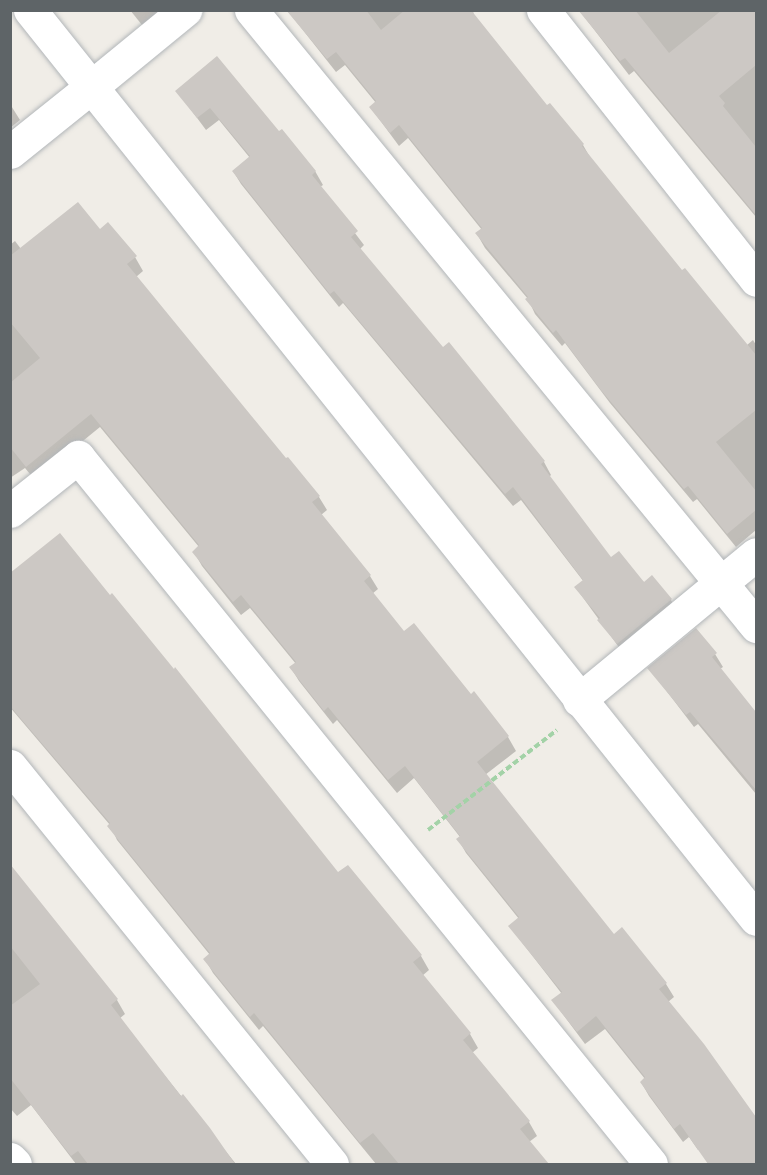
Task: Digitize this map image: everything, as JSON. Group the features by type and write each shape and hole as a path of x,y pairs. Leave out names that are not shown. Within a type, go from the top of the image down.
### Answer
{"street":[{"path":"30,10 330,383 572,712 756,919"},
{"path":"10,152 185,10"},
{"path":"251,10 756,626"},
{"path":"543,10 756,280"},
{"path":"10,510 78,457 399,853 646,1163"},
{"path":"572,712 756,554"},
{"path":"10,766 332,1164"},
{"path":"10,1159 15,1164"}],"path":[{"path":"399,853 572,712"}],"building":[{"path":"286,10 366,10 381,30 405,10 471,10 547,105 550,103 584,144 582,146 682,270 685,268 756,355 756,410 716,442 756,491 756,510 727,534 688,486 684,489 600,389 556,330 553,333 525,299 528,297 475,233 482,228 399,125 390,133 369,107 376,101 336,52 327,59"},
{"path":"578,10 635,10 669,53 722,10 756,10 756,65 719,96 725,103 723,106 756,147 756,215 625,58 620,61"},
{"path":"217,56 279,131 282,129 316,171 312,175 358,231 351,237 443,347 449,342 545,461 541,464 611,557 619,551 644,582 652,575 672,599 617,644 597,620 600,618 574,587 583,580 513,487 505,494 334,291 330,294 232,171 250,156 210,108 197,118 175,91"},
{"path":"78,202 100,229 108,222 137,256 127,264 286,458 288,457 320,496 312,502 371,575 364,581 404,631 414,623 471,694 474,691 509,736 477,762 614,934 622,927 667,983 659,989 704,1044 756,1117 756,1164 708,1164 680,1124 674,1129 640,1082 645,1077 596,1016 577,1032 551,1000 562,992 508,926 519,917 456,839 460,836 405,766 388,780 328,707 324,711 289,667 296,662 241,595 233,602 192,552 199,545 91,414 26,467 10,447 10,383 40,358 10,322 10,256"},
{"path":"60,533 110,595 112,593 174,669 175,667 338,872 348,865 422,955 413,962 471,1033 463,1040 530,1121 520,1129 549,1164 399,1164 373,1133 360,1143 254,1013 250,1017 203,959 210,953 107,826 110,823 10,706 10,573"},
{"path":"696,628 717,653 712,657 756,712 756,790 690,712 686,715 647,668"},
{"path":"10,864 118,999 111,1005 181,1096 183,1094 210,1128 235,1164 88,1164 78,1151 71,1156 10,1078 10,1006 40,984 10,946"}]}
